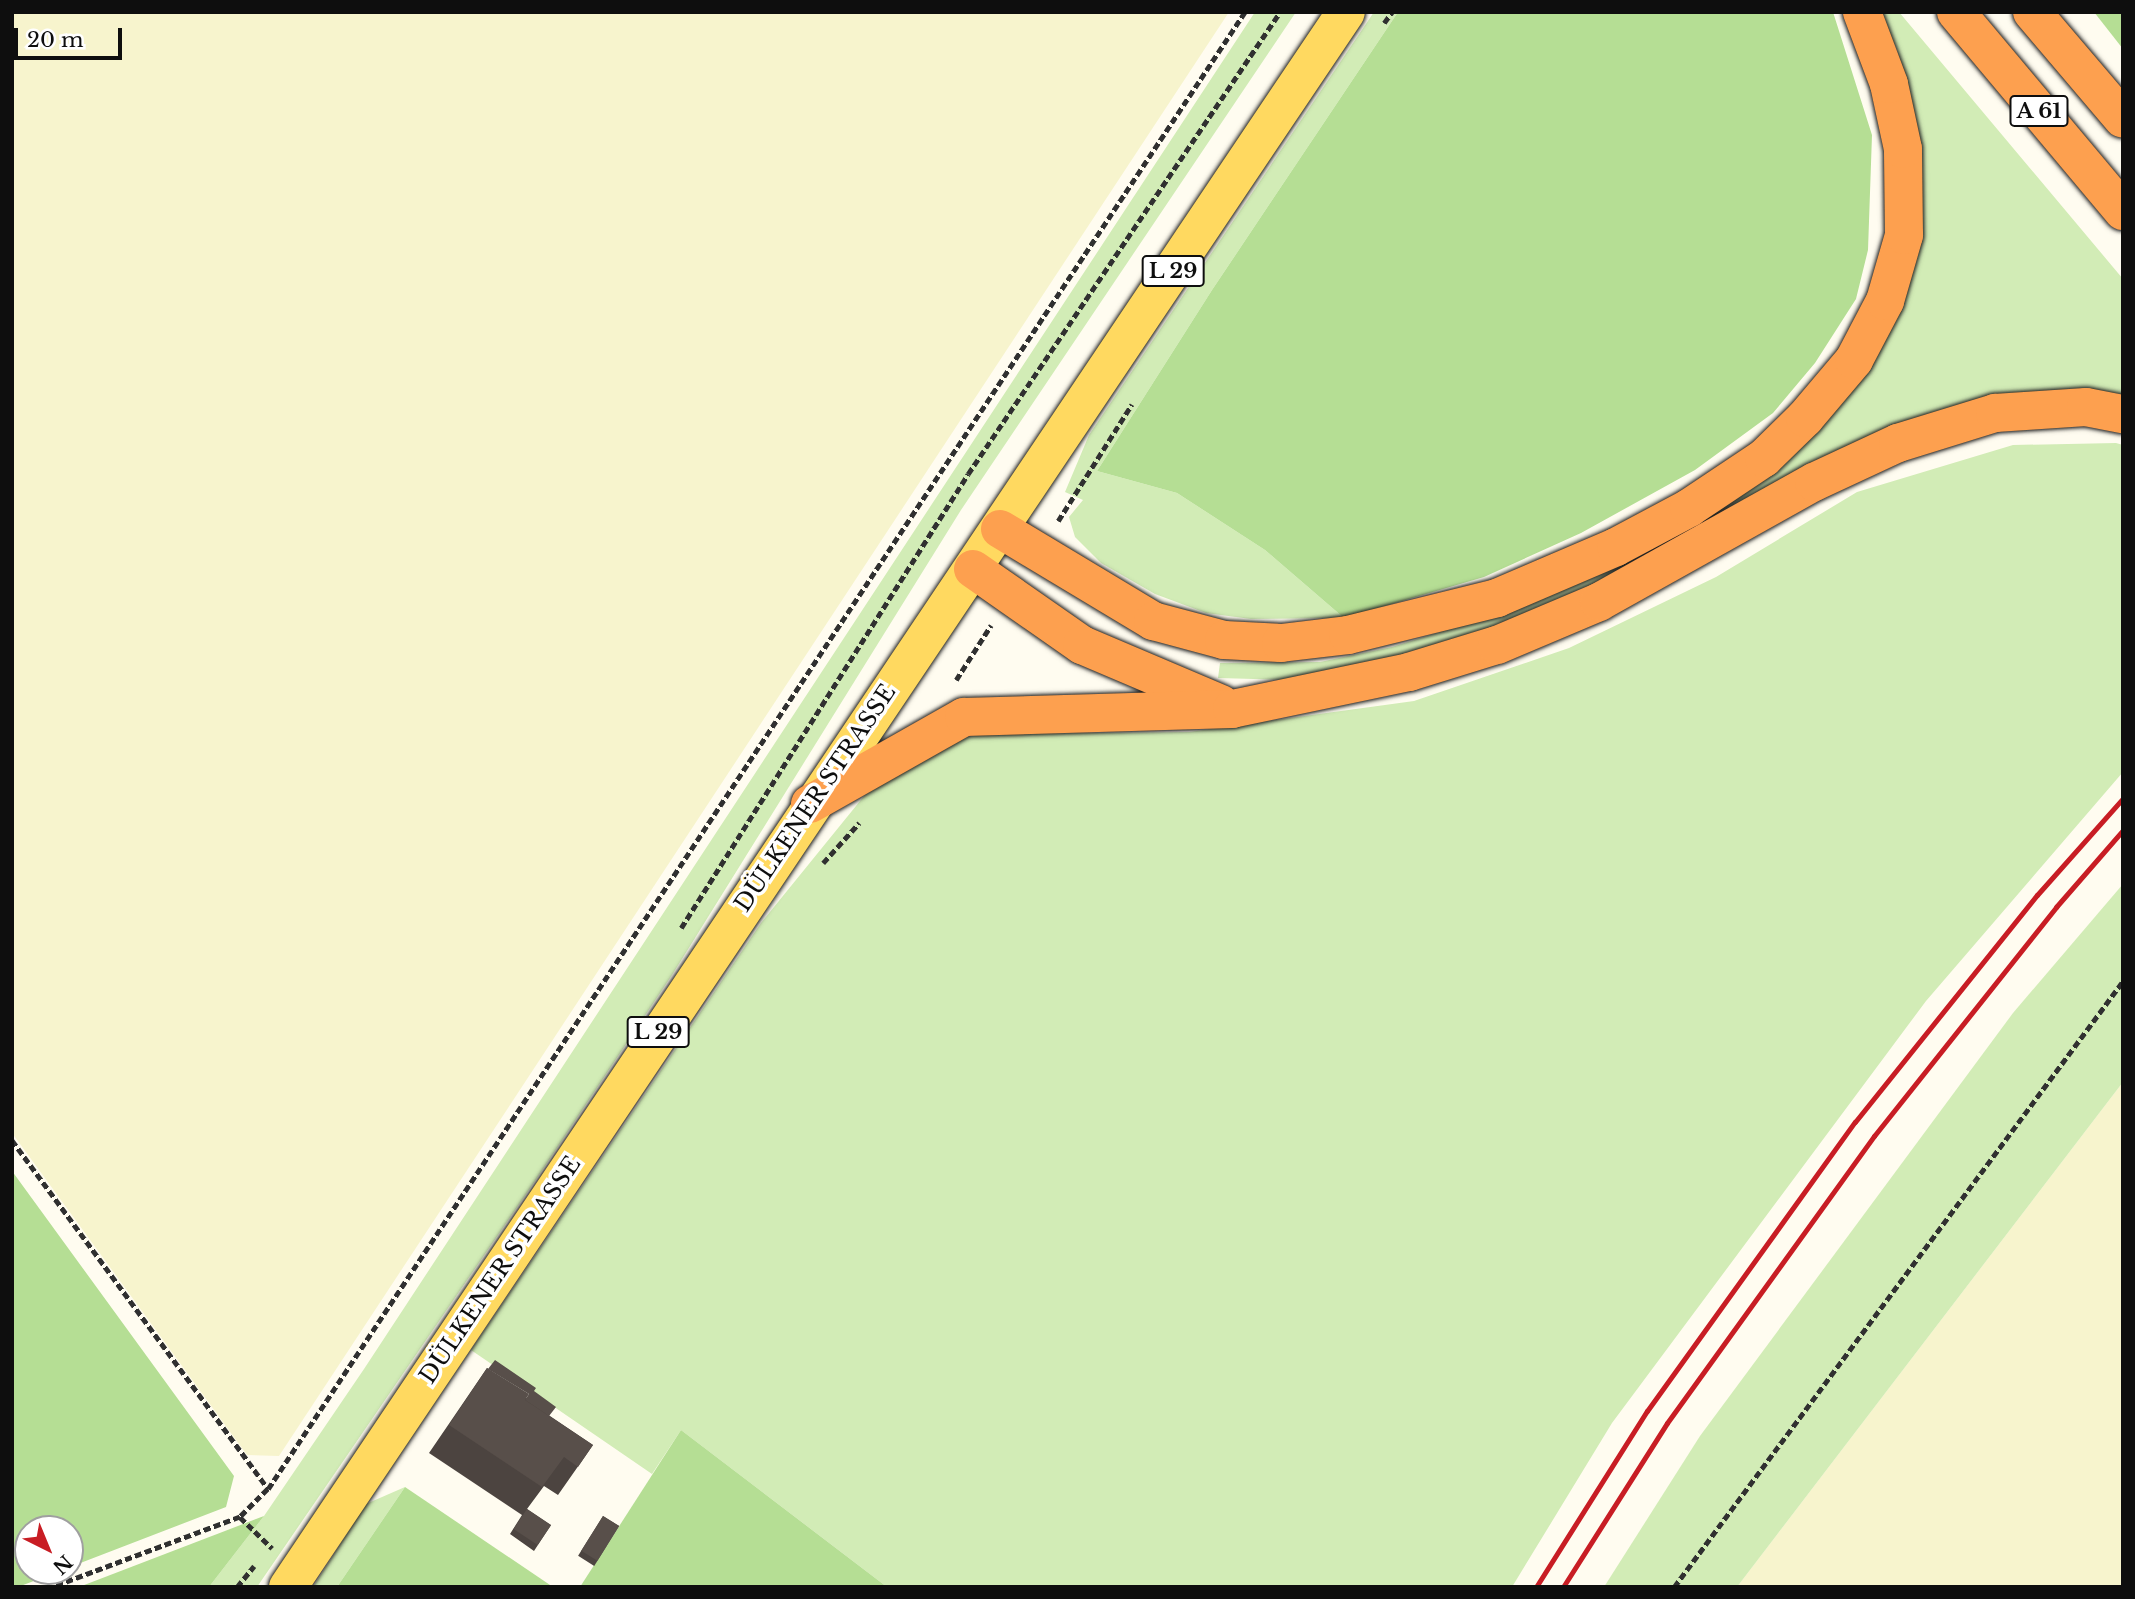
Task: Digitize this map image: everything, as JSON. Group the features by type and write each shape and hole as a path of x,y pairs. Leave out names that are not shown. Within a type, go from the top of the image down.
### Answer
{"highway":[{"path":"1000,529 1153,621 1224,640 1281,643 1348,635 1497,598 1616,547 1689,508 1763,458 1805,418 1854,360 1885,301 1904,235 1903,149 1889,84 1862,12"},
{"name":"A 61","path":"1956,12 2123,211"},
{"name":"A 61","path":"2032,12 2123,119"},
{"path":"810,804 964,717 1232,709 1409,672 1497,645 1599,602 1814,482 1898,443 1995,413 2086,407 2123,414"},
{"path":"972,569 1082,645 1232,709"}],"main road":[{"name":"DÜLKENER STRASSE","path":"288,1587 810,804 1000,529 1346,12"}],"path":[{"path":"53,1587 240,1517 268,1489 1245,12"},
{"path":"680,930 968,474 1280,12"},
{"path":"1674,1587 2123,981"},
{"path":"12,1140 268,1489"},
{"path":"237,1587 277,1535"}],"shaded area":[{"path":"12,12 1229,12 279,1456 247,1455 12,1133"},
{"path":"2123,1082 2123,1587 1737,1587"}],"green space":[{"path":"1255,12 1296,12 961,510 672,975 535,1181 257,1587 209,1587 264,1516 364,1369"},
{"path":"1374,12 1398,12 1212,290 1097,471 1177,493 1265,550 1344,618 1251,619 1206,613 1155,594 1101,563 1075,537 1069,517 1083,500 1065,492 1089,435"},
{"path":"1398,12 1833,12 1872,135 1868,250 1856,299 1815,363 1773,413 1695,470 1581,533 1484,577 1344,618 1265,550 1177,493 1097,471 1212,290"},
{"path":"1879,12 1899,12 2123,279 2123,401 2031,396 1580,597 1402,659 1292,680 1218,678 1220,663 1320,662 1392,647 1491,616 1588,574 1870,355 1911,106 1897,49"},
{"path":"2094,12 2123,12 2123,49"},
{"path":"2013,445 2123,445 2123,772 1926,1001 1612,1423 1512,1587 887,1587 681,1430 652,1474 471,1350 761,923 873,785 935,742 986,734 1189,732 1414,701 1569,648 1716,577 1857,492"},
{"path":"2123,884 2123,1082 1737,1587 1604,1587 1700,1436 2013,1013"},
{"path":"12,1171 234,1476 226,1507 84,1562 84,1515 14,1515 14,1585 23,1585 12,1587"},
{"path":"681,1430 887,1587 580,1587"},
{"path":"405,1487 337,1587 313,1587 366,1504"},
{"path":"405,1487 553,1587 337,1587"},
{"path":"264,1516 209,1587 79,1587"}],"building":[{"path":"495,1360 536,1388 534,1391 556,1407 549,1416 525,1400 529,1394 488,1369"},
{"path":"487,1368 529,1394 525,1400 593,1445 578,1467 564,1457 542,1487 449,1425"},
{"path":"527,1509 551,1525 538,1545 514,1529"},
{"path":"603,1516 619,1526 597,1561 581,1551"}],"railway":[{"path":"1536,1587 1647,1411 1855,1122 2037,895 2123,798"},
{"path":"1563,1587 1667,1423 1874,1136 2056,907 2123,830"}]}
